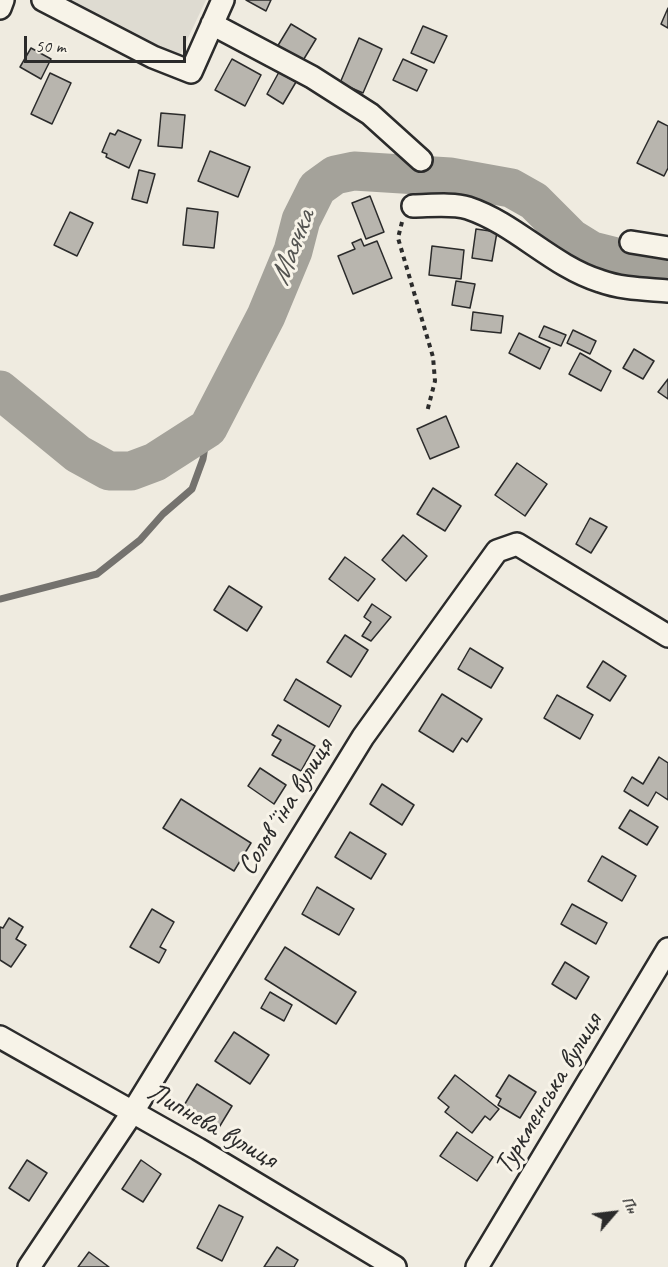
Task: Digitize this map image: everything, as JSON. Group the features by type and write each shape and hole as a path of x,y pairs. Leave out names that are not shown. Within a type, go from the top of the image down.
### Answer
{"street":[{"path":"0,8 3,0"},
{"path":"43,0 153,57 191,72 223,0"},
{"path":"212,24 312,77 370,114 421,160"},
{"path":"413,206 466,207 505,225 577,271 599,281 622,287 668,291"},
{"path":"631,242 668,248"},
{"name":"Соловʼїна вулиця","path":"28,1267 132,1113 363,738 497,551 517,544 668,636"},
{"name":"Туркменська вулиця","path":"477,1267 668,948"},
{"name":"Липнева вулиця","path":"0,1037 395,1267"}],"path":[{"path":"413,206 403,217 398,238 434,357 435,381 427,412"}],"shaded area":[{"path":"64,0 206,0 178,59"}],"building":[{"path":"246,0 271,0 266,11"},
{"path":"668,8 668,28 661,24"},
{"path":"291,24 316,39 299,67 274,52"},
{"path":"423,26 447,36 434,63 411,53"},
{"path":"359,38 382,49 363,93 340,83"},
{"path":"31,48 51,59 41,79 20,67"},
{"path":"232,59 261,75 245,106 215,90"},
{"path":"403,59 427,70 417,91 393,80"},
{"path":"279,72 296,82 283,104 267,94"},
{"path":"50,73 71,83 52,124 31,114"},
{"path":"161,113 185,115 182,148 158,146"},
{"path":"658,121 668,126 668,168 664,176 637,163"},
{"path":"118,130 141,140 129,168 106,157 107,154 102,152 110,133 115,135"},
{"path":"210,151 250,167 238,197 198,181"},
{"path":"139,170 155,174 147,203 132,199"},
{"path":"370,196 384,232 366,239 352,203"},
{"path":"187,208 218,212 214,248 183,245"},
{"path":"70,212 93,223 77,256 54,245"},
{"path":"476,229 497,232 492,261 472,258"},
{"path":"361,239 364,246 377,241 392,278 353,294 338,256 355,249 352,243"},
{"path":"432,246 464,250 461,279 429,275"},
{"path":"456,281 475,284 470,308 452,305"},
{"path":"473,312 503,316 501,333 471,330"},
{"path":"544,326 566,335 561,346 539,337"},
{"path":"573,330 596,341 590,354 567,343"},
{"path":"519,333 550,348 540,369 509,353"},
{"path":"634,349 654,361 643,379 623,368"},
{"path":"580,353 611,371 601,391 569,374"},
{"path":"668,379 668,399 658,392"},
{"path":"446,416 459,447 430,459 417,429"},
{"path":"517,463 547,484 525,516 495,495"},
{"path":"433,488 461,506 445,531 417,514"},
{"path":"590,518 607,527 591,553 576,544"},
{"path":"403,535 427,556 406,581 382,560"},
{"path":"345,557 375,579 358,601 329,579"},
{"path":"229,586 262,607 247,631 214,610"},
{"path":"372,604 391,617 371,641 362,636 371,622 364,617"},
{"path":"345,635 368,650 351,677 327,662"},
{"path":"470,648 503,668 491,688 458,669"},
{"path":"603,661 626,676 610,701 587,687"},
{"path":"296,679 341,706 329,727 284,700"},
{"path":"442,694 482,719 467,742 462,738 453,752 419,731"},
{"path":"557,695 593,715 580,739 544,718"},
{"path":"278,725 315,746 301,771 272,755 281,740 272,735"},
{"path":"659,757 668,763 668,800 656,792 648,806 624,791 632,777 643,784"},
{"path":"260,768 286,785 274,804 248,786"},
{"path":"382,784 414,805 402,825 370,804"},
{"path":"181,799 251,843 234,871 163,828"},
{"path":"630,810 658,827 647,845 619,828"},
{"path":"350,832 386,854 371,879 335,857"},
{"path":"602,856 636,876 622,901 588,881"},
{"path":"317,887 354,909 339,935 302,914"},
{"path":"572,904 607,923 596,944 561,924"},
{"path":"152,909 174,922 160,947 166,950 159,963 130,947"},
{"path":"9,918 23,927 16,939 26,945 11,967 0,960 0,927 3,928"},
{"path":"285,947 356,992 336,1024 265,979"},
{"path":"565,962 589,977 576,999 552,984"},
{"path":"270,992 292,1005 284,1021 261,1008"},
{"path":"234,1032 269,1055 250,1084 215,1061"},
{"path":"455,1075 499,1109 490,1120 485,1116 472,1133 445,1112 449,1107 438,1098"},
{"path":"509,1075 536,1092 520,1118 498,1105 501,1099 496,1096"},
{"path":"197,1084 232,1106 215,1134 180,1112"},
{"path":"457,1132 493,1157 477,1181 440,1156"},
{"path":"27,1160 47,1173 29,1201 9,1188"},
{"path":"141,1160 161,1174 143,1202 122,1189"},
{"path":"219,1205 243,1217 222,1261 197,1248"},
{"path":"277,1247 298,1260 294,1267 264,1267"},
{"path":"89,1252 109,1267 78,1267"}],"waterway":[{"name":"Маячка","path":"0,390 78,454 109,471 131,471 155,462 208,428 266,316 293,251 301,220 317,188 335,175 354,171 450,177 511,188 534,201 571,238 592,251 668,270"},
{"path":"0,599 97,574 140,540 163,514 192,489 203,459 208,428"}]}
